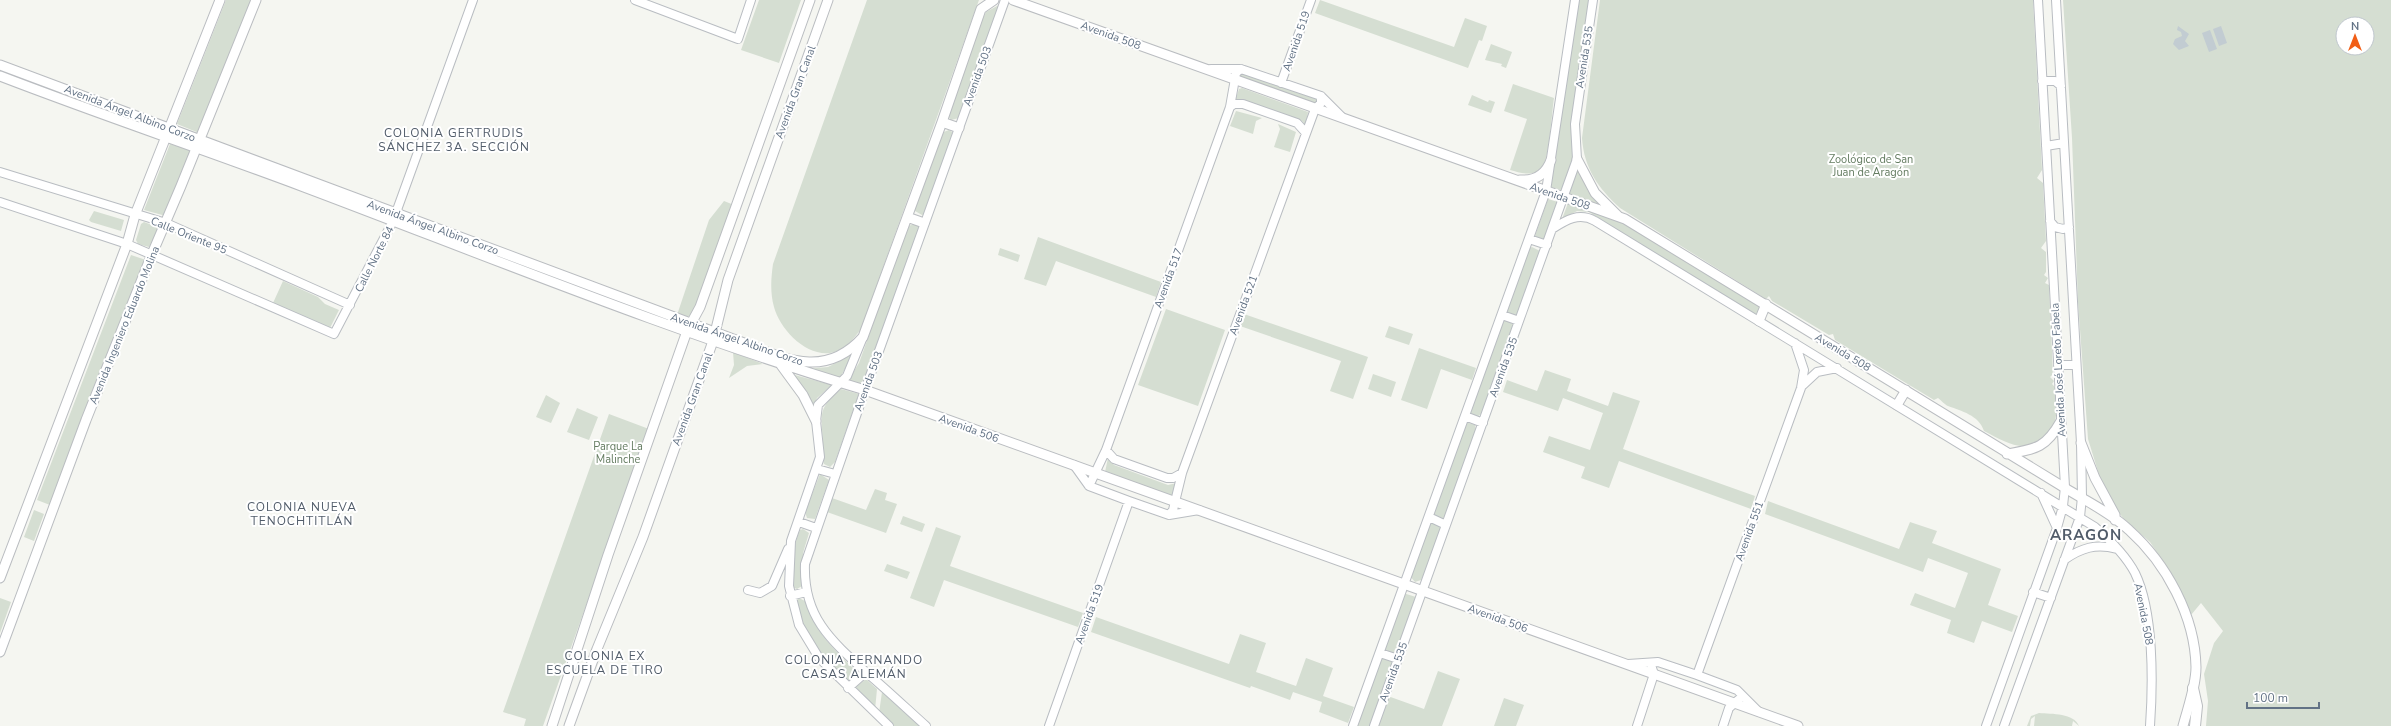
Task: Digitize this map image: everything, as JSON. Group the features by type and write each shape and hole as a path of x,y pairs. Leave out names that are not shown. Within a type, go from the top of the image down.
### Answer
{"highway":[{"path":"2193,688 2197,706 2195,726"}],"main road":[{"path":"0,578 127,244 135,215 220,0"},
{"name":"Avenida Ingeniero Eduardo Molina","path":"0,652 152,254 166,223 256,0"},
{"name":"Avenida Gran Canal","path":"552,726 608,554 689,327 700,306 810,0"},
{"name":"Avenida Gran Canal","path":"569,726 597,649 643,537 714,336 720,305 728,280 828,0"},
{"path":"983,4 994,0"},
{"name":"Avenida 508","path":"1013,0 1211,69 1236,80 1512,180 1618,216 1638,226 2065,488 2128,530 2152,555 2165,573 2184,608 2194,648 2196,667 2193,688 2183,726"},
{"name":"Avenida 503","path":"863,337 942,122 983,4"},
{"name":"Avenida Ángel Albino Corzo","path":"0,65 169,127 198,144"},
{"name":"Avenida Ángel Albino Corzo","path":"0,76 165,137 198,144 714,336 807,363 823,362 839,357 863,337"},
{"path":"942,122 959,128"},
{"path":"1577,159 1595,193 1618,216"},
{"path":"1512,180 1527,180 1539,176 1548,168 1551,160"},
{"path":"907,217 924,223"},
{"path":"1759,321 1766,304"},
{"name":"Avenida Ángel Albino Corzo","path":"714,336 781,365 865,390"},
{"path":"781,365 803,396 816,421"},
{"name":"Avenida 506","path":"865,390 1798,726"},
{"path":"1897,405 1906,390"},
{"path":"2008,454 2038,448 2049,440 2061,421"},
{"path":"2081,442 2095,478 2115,515 2115,520"}],"street":[{"name":"Calle Norte 84","path":"152,254 334,334 394,217 473,0"},
{"path":"635,0 738,39 752,0"},
{"name":"Avenida 503","path":"926,726 830,639 812,610 806,592 805,564 816,528 924,223 1006,0"},
{"name":"Avenida 519","path":"1281,83 1311,0"},
{"name":"Avenida 535","path":"1353,726 1546,191 1575,0"},
{"name":"Avenida 535","path":"1374,726 1577,159 1575,124 1593,0"},
{"name":"Avenida José Loreto Fabela","path":"1988,725 2033,592 2057,528 2063,506 2065,488 2038,0"},
{"name":"Avenida José Loreto Fabela","path":"2004,726 2080,516 2082,499 2081,442 2056,0"},
{"name":"Avenida 508","path":"1211,69 1241,69 1321,96 1344,119"},
{"name":"Avenida 517","path":"1089,486 1092,478 1097,474 1106,450 1230,107 1236,80 1236,73 1241,69"},
{"path":"2042,70 2048,75 2060,75"},
{"path":"2042,81 2055,81 2061,86"},
{"name":"Avenida 521","path":"1169,515 1173,510 1182,473 1306,133 1315,109 1321,103 1321,96"},
{"path":"1230,107 1234,104 1243,104 1297,123 1306,133"},
{"path":"2046,146 2064,143"},
{"name":"Calle Oriente 95","path":"0,172 135,215 166,223 350,305"},
{"path":"0,202 127,244 152,254"},
{"name":"Avenida 508","path":"1552,229 1568,219 1577,217 1589,218 2080,516 2106,537 2135,573 2143,601 2153,679 2150,726"},
{"path":"2050,221 2055,228 2063,229 2068,227"},
{"path":"2051,234 2061,234 2069,237"},
{"path":"1529,239 1546,245"},
{"path":"1502,315 1519,321"},
{"name":"Avenida 503","path":"863,337 852,366 842,383 818,405 816,421 820,449 817,469 791,541 788,572 790,596 797,620 811,647 848,688 889,726"},
{"name":"Avenida 551","path":"1697,675 1801,388 1804,370 1795,343"},
{"path":"2058,365 2076,365"},
{"name":"Avenida 551","path":"1801,388 1817,372 1837,368"},
{"path":"1465,416 1483,423"},
{"path":"1106,450 1114,459 1167,478 1173,478 1182,473"},
{"path":"1074,465 1089,486"},
{"path":"817,469 835,474"},
{"name":"Avenida 506","path":"1089,486 1169,515 1198,510"},
{"path":"2041,493 2057,528"},
{"name":"Avenida 519","path":"1049,726 1129,501"},
{"path":"1429,517 1446,525"},
{"path":"798,522 816,528"},
{"path":"748,590 760,593 772,586 791,541"},
{"path":"2064,560 2087,547 2106,546 2117,549"},
{"path":"790,596 806,592"},
{"path":"2033,592 2050,598"},
{"path":"1380,653 1398,659"},
{"path":"1637,726 1654,674 1652,668 1658,662"},
{"path":"1628,664 1658,662 1697,675 1737,690 1760,712"},
{"path":"848,688 866,672"},
{"path":"1723,726 1729,708 1736,703 1738,698 1737,690"}],"green space":[{"path":"226,0 252,0 199,133 177,124"},
{"path":"759,0 801,0 779,63 741,50"},
{"path":"867,0 979,0 861,329 851,341 840,350 830,353 821,353 803,346 782,324 777,315 773,302 771,286 772,269"},
{"path":"1320,0 1454,47 1465,18 1487,26 1482,41 1479,40 1468,68 1315,13"},
{"path":"1578,0 1589,0 1575,153 1563,189 1561,190 1551,187"},
{"name":"Zoológico de San Juan de Aragón","path":"1600,0 2033,0 2042,170 2037,178 2043,183 2046,241 2041,248 2046,252 2046,272 2044,275 2048,278 2045,283 2049,285 2053,374 2050,377 2054,381 2052,384 2055,387 2056,408 2055,423 2047,434 2040,441 2032,445 2024,446 2008,443 1984,431 1982,426 1974,417 1947,405 1938,398 1934,400 1835,340 1833,334 1829,335 1772,301 1769,296 1766,299 1620,208 1599,185 1589,168 1583,149 1582,138"},
{"path":"2063,0 2391,0 2391,726 2206,726 2208,701 2204,674 2214,643 2223,631 2201,603 2191,615 2171,573 2150,542 2124,519 2115,508 2100,478 2088,439 2078,302 2072,138"},
{"path":"999,5 1000,8 959,118 951,120 948,116 950,109 982,20 986,12"},
{"path":"1491,44 1512,52 1506,68 1501,66 1502,64 1485,60"},
{"path":"1239,71 1317,98 1318,105 1239,77"},
{"path":"10,74 160,129 161,130 8,77"},
{"path":"1513,84 1554,98 1547,156 1542,168 1535,173 1527,174 1510,170 1527,119 1504,111"},
{"path":"1242,88 1308,112 1306,126 1302,121 1241,100 1235,101 1239,89"},
{"path":"1472,95 1488,102 1489,100 1495,102 1491,113 1468,105"},
{"path":"1236,111 1262,118 1256,121 1253,134 1230,126"},
{"path":"1278,124 1296,132 1290,152 1274,147 1280,129"},
{"path":"949,130 952,132 952,137 925,214 922,215 915,211 915,207 941,133"},
{"path":"170,144 192,151 166,216 144,210"},
{"path":"1578,166 1588,191 1602,206 1568,195"},
{"path":"1548,199 1558,202 1544,239 1541,240 1535,236"},
{"path":"724,201 734,205 696,309 688,316 683,317 677,315 709,220"},
{"path":"1568,203 1631,226 1760,307 1756,314 1748,311 1589,212 1577,211 1562,219"},
{"path":"94,211 124,220 121,231 91,222 89,220"},
{"path":"144,222 157,227 158,231 149,247 138,244 136,240 141,224"},
{"path":"915,224 918,226 919,231 864,380 859,384 847,382 859,363 908,226"},
{"path":"1038,237 1161,282 1156,297 1056,261 1046,286 1024,279"},
{"path":"1532,247 1540,251 1518,314 1516,316 1508,314 1507,309 1529,248"},
{"path":"1000,248 1020,255 1018,262 998,255"},
{"path":"131,255 146,260 50,505 37,500"},
{"path":"283,281 318,297 325,304 339,310 330,328 273,303"},
{"path":"1166,309 1225,330 1198,406 1138,385"},
{"path":"1244,314 1368,357 1353,399 1330,391 1341,361 1240,326"},
{"path":"1505,320 1513,324 1514,327 1481,414 1477,417 1470,413 1471,409 1503,321"},
{"path":"1389,326 1413,334 1409,345 1385,337"},
{"path":"1419,348 1476,368 1472,380 1441,369 1427,409 1401,400"},
{"path":"733,352 763,364 747,366 729,378 734,365"},
{"path":"853,354 840,378 805,369 828,367"},
{"path":"1545,370 1571,379 1567,391 1608,406 1613,392 1640,401 1623,449 1755,496 1751,509 1619,461 1609,488 1581,478 1585,467 1543,452 1549,436 1590,450 1603,413 1563,398 1558,411 1503,392 1507,380 1537,391"},
{"path":"791,374 832,385 817,398 813,409"},
{"path":"1373,374 1396,382 1391,397 1368,389"},
{"path":"841,389 859,394 835,462 830,467 824,464 823,461 822,414 828,402"},
{"path":"546,395 560,403 551,423 536,417"},
{"path":"577,408 598,417 589,440 567,432"},
{"name":"Parque La Malinche","path":"609,414 649,429 543,726 524,726 526,719 503,712"},
{"path":"1466,422 1475,425 1476,430 1445,516 1442,519 1434,515 1434,512"},
{"path":"1108,458 1114,465 1168,485 1177,483 1173,495 1169,496 1105,472"},
{"path":"820,474 829,480 815,519 807,518 805,512"},
{"path":"875,489 887,493 885,500 897,504 886,533 827,512 832,498 866,510"},
{"path":"1768,501 1899,549 1910,522 1937,531 1932,543 2001,569 1988,605 2018,616 2012,632 1982,621 1974,643 1947,633 1951,620 1910,605 1915,593 1955,608 1968,573 1928,558 1923,572 1765,514"},
{"path":"34,510 44,514 34,541 24,537"},
{"path":"903,516 925,524 922,532 900,524"},
{"path":"1432,523 1440,526 1441,529 1424,574 1421,580 1415,582 1410,576 1429,524"},
{"path":"936,527 961,536 950,566 1083,613 1078,627 944,580 934,607 910,598"},
{"path":"803,529 809,533 803,553 802,586 797,589 792,587 793,558 797,537 800,530"},
{"path":"887,564 910,572 907,579 884,571"},
{"path":"1403,593 1416,597 1398,647 1393,654 1385,649"},
{"path":"0,598 11,602 0,633"},
{"path":"799,598 805,601 814,622 826,639 855,670 856,675 849,682 825,661 806,635 796,601"},
{"path":"1096,617 1229,664 1240,634 1266,643 1256,672 1296,686 1306,658 1333,668 1323,696 1354,707 1348,723 1319,712 1322,702 1293,692 1290,700 1251,686 1250,688 1091,632"},
{"path":"1382,657 1392,660 1393,664 1370,726 1353,726 1378,662"},
{"path":"1438,671 1460,679 1442,726 1374,726 1385,695 1424,709"},
{"path":"866,679 877,689 875,710 856,687"},
{"path":"882,692 919,726 893,726 879,713"},
{"path":"1504,698 1524,705 1516,726 1494,726"},
{"path":"2039,713 2068,716 2079,726 2073,721 2072,726 2034,726 2035,716 2031,719 2030,726 2027,726 2031,716"}],"shaded area":[{"path":"2178,26 2189,34 2185,41 2189,46 2179,50 2173,44 2175,39 2182,36 2181,32 2177,30"},
{"path":"2221,26 2227,43 2219,46 2213,29"},
{"path":"2210,30 2217,49 2209,52 2202,33"}],"district":[{"name":"COLONIA GERTRUDIS SÁNCHEZ 3A. SECCIÓN","path":"454,140"},
{"name":"COLONIA NUEVA TENOCHTITLÁN","path":"302,514"},
{"name":"ARAGÓN","path":"2086,535"},
{"name":"COLONIA EX ESCUELA DE TIRO","path":"605,663"},
{"name":"COLONIA FERNANDO CASAS ALEMÁN","path":"854,667"}]}
